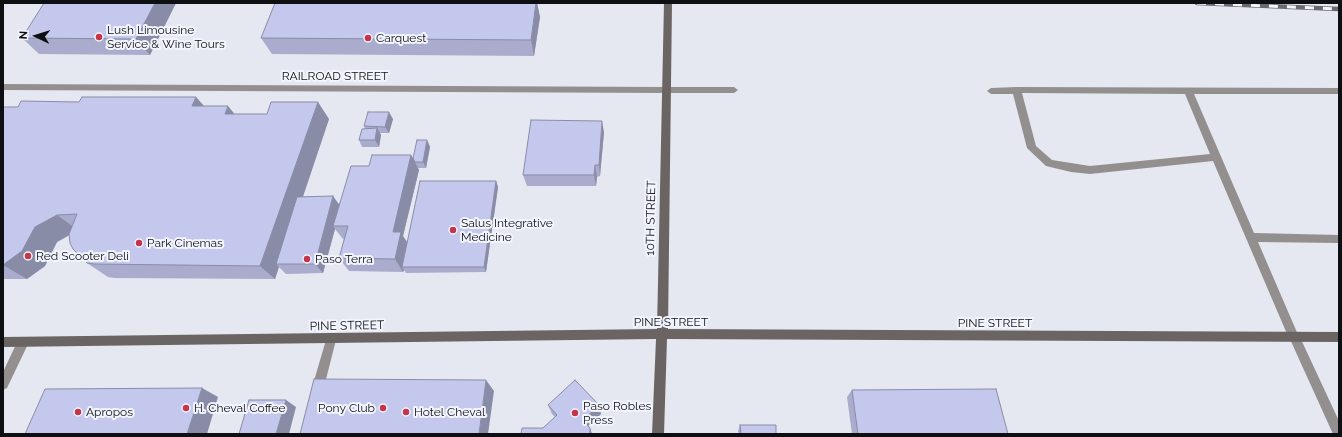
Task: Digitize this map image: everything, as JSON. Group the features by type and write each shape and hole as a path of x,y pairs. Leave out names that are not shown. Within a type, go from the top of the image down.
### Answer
{"street":[{"name":"10TH STREET","path":"658,434 662,334 668,3"},
{"name":"RAILROAD STREET","path":"3,87 734,90"},
{"path":"1017,90 1032,148 1049,163 1071,168 1090,170 1216,157"},
{"path":"991,91 1339,91"},
{"path":"1188,91 1294,337 1339,434"},
{"path":"1251,237 1339,239"},
{"name":"PINE STREET","path":"3,342 331,340 662,334 1339,337"},
{"path":"314,405 331,340"},
{"path":"3,384 23,342"}],"building":[{"path":"44,3 155,3 136,39 22,38"},
{"path":"275,3 536,3 531,40 261,38"},
{"path":"82,97 196,97 192,106 228,106 225,114 267,114 271,102 318,102 260,266 87,263 73,249 70,243 69,234 77,214 57,215 35,227 22,251 3,265 3,107 18,107 21,101 79,102"},
{"path":"368,112 389,112 385,127 364,126"},
{"path":"531,120 602,121 599,165 595,165 594,175 523,175"},
{"path":"377,128 375,140 359,140 362,129"},
{"path":"417,140 427,140 423,162 415,162 413,158"},
{"path":"372,155 411,155 393,232 401,232 395,259 339,258 348,226 333,226 351,166 369,166"},
{"name":"Salus Integrative Medicine","path":"420,181 496,181 484,267 402,267"},
{"path":"333,196 315,264 276,264 297,197"},
{"name":"Hotel Cheval","path":"314,379 486,380 479,434 300,434"},
{"path":"575,380 599,405 583,420 590,428 590,434 521,434 522,428 543,428 557,415 548,405"},
{"path":"202,388 187,434 25,434 45,389"},
{"path":"996,389 1008,434 858,434 852,390"},
{"path":"249,400 286,400 276,434 239,434"},
{"path":"740,425 776,425 776,434 741,434"}],"railway":[{"path":"1197,3 1339,9"}],"place":[{"name":"Lush Limousine Service & Wine Tours","path":"99,37"},
{"name":"Carquest","path":"368,38"},
{"name":"Salus Integrative Medicine","path":"453,230"},
{"name":"Park Cinemas","path":"139,243"},
{"name":"Red Scooter Deli","path":"28,256"},
{"name":"Paso Terra","path":"307,259"},
{"name":"H. Cheval Coffee","path":"186,408"},
{"name":"Pony Club","path":"383,408"},
{"name":"Apropos","path":"78,412"},
{"name":"Hotel Cheval","path":"406,412"},
{"name":"Paso Robles Press","path":"575,413"}]}
